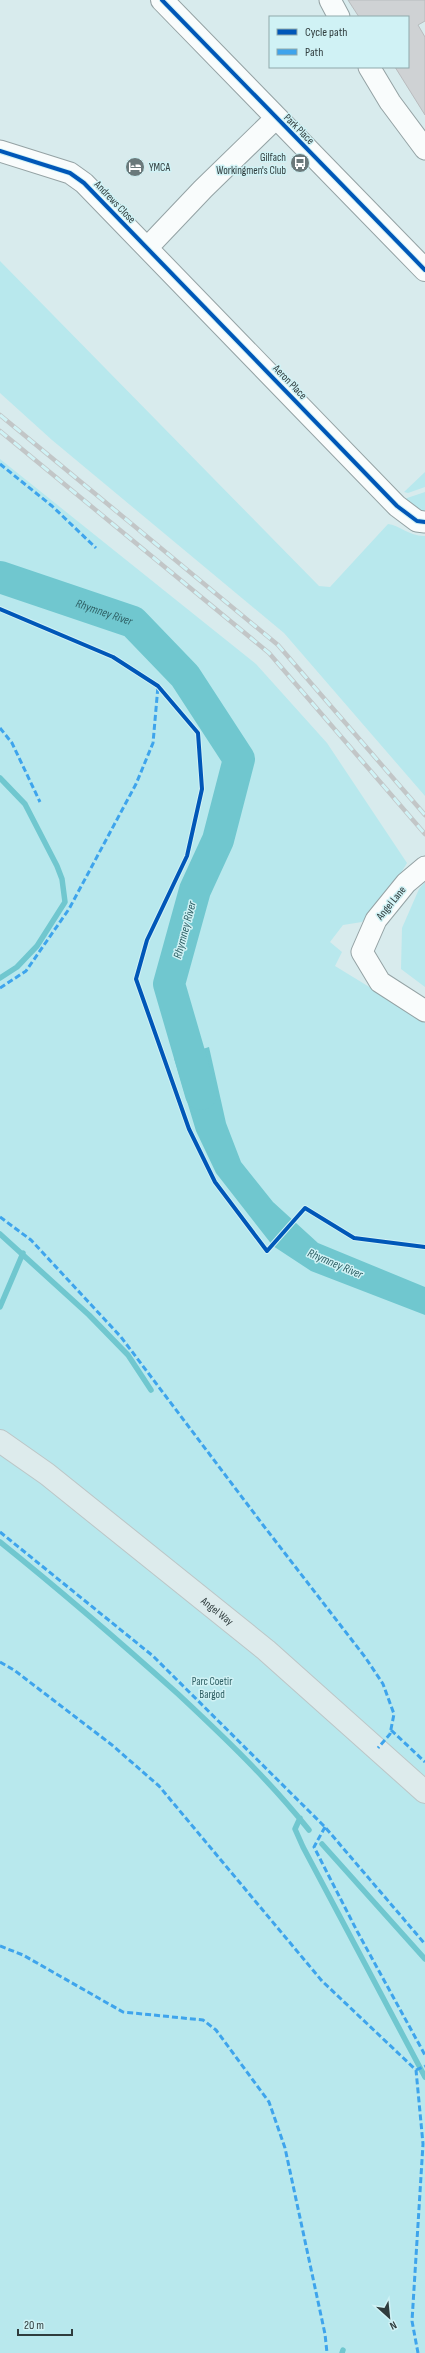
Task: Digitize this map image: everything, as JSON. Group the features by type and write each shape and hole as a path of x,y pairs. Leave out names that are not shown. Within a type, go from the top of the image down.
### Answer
{"main road":[{"name":"Angel Way","path":"0,1441 47,1474 266,1650 425,1792"}],"street":[{"name":"Park Place","path":"162,0 425,270"},
{"path":"330,0 338,16"},
{"path":"370,68 390,102 425,149"},
{"path":"147,248 203,188 276,118"},
{"name":"Andrews Close","path":"0,151 70,173 84,183 147,248"},
{"name":"Aeron Place","path":"147,248 397,506 417,521 425,522"},
{"name":"Angel Lane","path":"425,867 406,883 376,920 362,952 380,982 425,1011"}],"green space":[{"path":"0,261 319,586 330,587 388,524 415,535 425,536 425,796 284,633 52,440 0,393"},
{"name":"Parc Coetir Bargod","path":"0,459 256,664 327,743 407,863 391,889 362,922 343,925 330,942 342,952 335,966 425,1021 425,2353 0,2353"},
{"path":"425,472 425,487 408,493 404,492"},
{"path":"425,492 425,512 403,502 407,498"},
{"path":"425,882 425,987 401,969 402,928 419,889"}],"water":[{"path":"209,1047 226,1123 241,1162 273,1202 318,1243 425,1287 425,1315 311,1271 273,1246 216,1173 196,1131 174,1058"}],"building":[{"path":"348,0 425,0 425,21 418,25 425,37 425,115 396,68 409,68 409,16 358,16"}],"waterway":[{"name":"Rhymney River","path":"0,577 133,622 185,676 239,759 218,840 195,890 169,984 201,1094"},
{"path":"0,778 25,804 57,866 62,879 65,902 37,946 17,967 0,978"},
{"path":"0,1234 89,1315 128,1355 151,1390"},
{"path":"0,1307 23,1253"},
{"path":"0,1542 90,1617 178,1694 262,1776 309,1830"},
{"path":"300,1818 295,1829 303,1847 425,2077"},
{"path":"322,1844 425,1959"}],"railway":[{"path":"0,415 278,645 425,815"},
{"path":"0,431 269,653 425,834"}],"marked path":[{"path":"0,464 52,506 96,548"},
{"path":"0,988 26,971 69,909 136,784 153,743 158,686"},
{"path":"0,728 12,743 40,802"},
{"path":"0,1217 31,1240 121,1337 365,1657 383,1684 394,1714 390,1734 378,1748"},
{"path":"0,1532 153,1656 325,1827 425,1944"},
{"path":"0,1662 14,1670 112,1745 159,1786 322,1981 416,2070 423,2144 412,2321 418,2353"},
{"path":"391,1730 425,1762"},
{"path":"325,1827 314,1847 357,1931 425,2055"},
{"path":"0,1946 23,1955 123,2012 203,2020 216,2030 269,2102 285,2148 325,2334 327,2353"},
{"path":"416,2070 425,2066"}],"cycle path":[{"path":"162,0 425,270"},
{"path":"0,151 70,173 84,183 397,506 417,521 425,522"},
{"path":"0,609 113,657 158,686 198,733 202,789 187,856 147,940 136,979 189,1129 215,1182 267,1251 305,1208 354,1238 425,1247"}],"place":[{"name":"Gilfach Workingmen's Club","path":"300,163"},
{"name":"YMCA","path":"135,167"}]}
